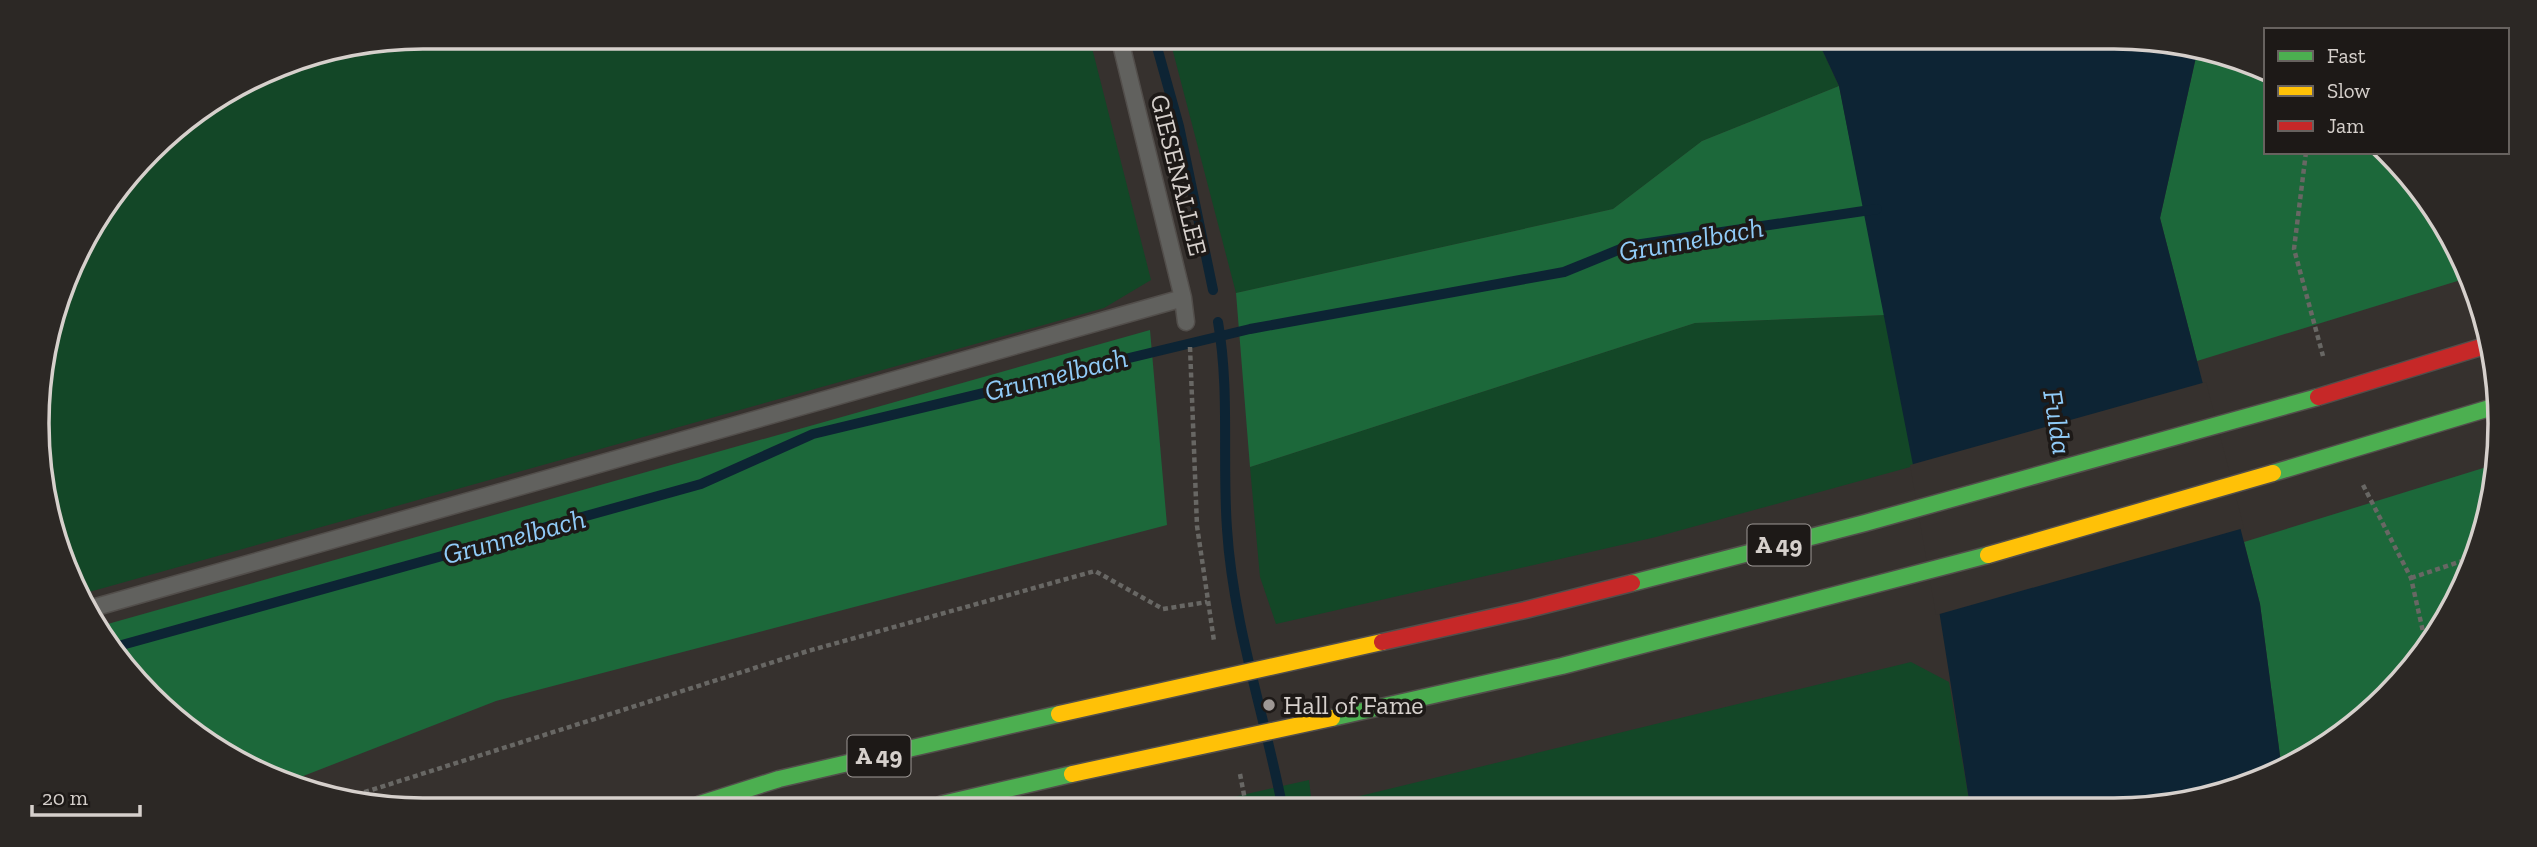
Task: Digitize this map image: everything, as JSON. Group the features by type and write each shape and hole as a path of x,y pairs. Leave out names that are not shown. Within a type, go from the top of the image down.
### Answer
{"highway":[{"name":"A 49","path":"719,798 779,779 1525,610 1865,523 2316,398 2480,347"},
{"name":"A 49","path":"969,798 1557,667 1856,591 2332,457 2487,409"}],"lane":[{"name":"GIESENALLEE","path":"1122,49 1183,298 1186,322"},
{"path":"97,607 1183,298"}],"path":[{"path":"1190,353 1197,526 1213,632"},
{"path":"2424,633 2411,578 2461,561"},
{"path":"362,793 808,651 1095,571 1163,609 1207,602"},
{"path":"1243,787 1245,798"}],"green space":[{"path":"424,49 1092,49 1151,280 1104,308 89,592 69,544 56,497 49,424 56,350 78,280 112,215 159,159 215,112 280,78 350,56"},
{"path":"1172,49 1822,49 1839,86 1702,141 1613,209 1236,293"},
{"path":"2196,58 2264,81 2264,154 2373,154 2425,215 2459,280 2197,361 2160,218"},
{"path":"1839,86 1885,315 1695,323 1250,467 1236,293 1613,209 1702,141"},
{"path":"1885,315 1914,466 1656,537 1276,624 1260,577 1250,467 1695,323"},
{"path":"1150,330 1167,525 496,701 301,777 236,748 196,721 142,670 107,624"},
{"path":"2485,467 2481,497 2468,544 2449,589 2425,632 2395,670 2360,705 2322,735 2280,758 2260,604 2244,542"},
{"path":"1911,662 1949,682 1969,798 1352,798"},
{"path":"1309,780 1311,798 1229,798"}],"water":[{"name":"Fulda","path":"1822,49 2114,49 2162,52 2196,58 2160,218 2260,604 2280,758 2234,778 2162,795 2114,798 1969,798 1929,547 1839,86"}],"pier":[{"path":"2206,382 2244,528 1936,615 1910,465"}],"waterway":[{"path":"1158,49 1179,126 1213,290"},
{"name":"Grunnelbach","path":"122,645 701,484 813,434 1250,329 1564,272 1628,246 1877,209"},
{"path":"1218,322 1224,374 1230,564 1242,633 1281,798"}],"traffic: fast":[{"path":"1632,583 1865,523 2318,397"},
{"path":"2273,473 2487,409"},
{"path":"1332,718 1562,666 1988,555"},
{"path":"719,798 779,779 1059,714"},
{"path":"968,798 1072,774"}],"traffic: slow":[{"path":"1988,555 2273,473"},
{"path":"1059,714 1382,642"},
{"path":"1072,774 1332,718"}],"traffic: jam":[{"path":"2318,397 2480,347"},
{"path":"1382,642 1632,583"}],"place":[{"name":"Hall of Fame","path":"1269,705"}]}
